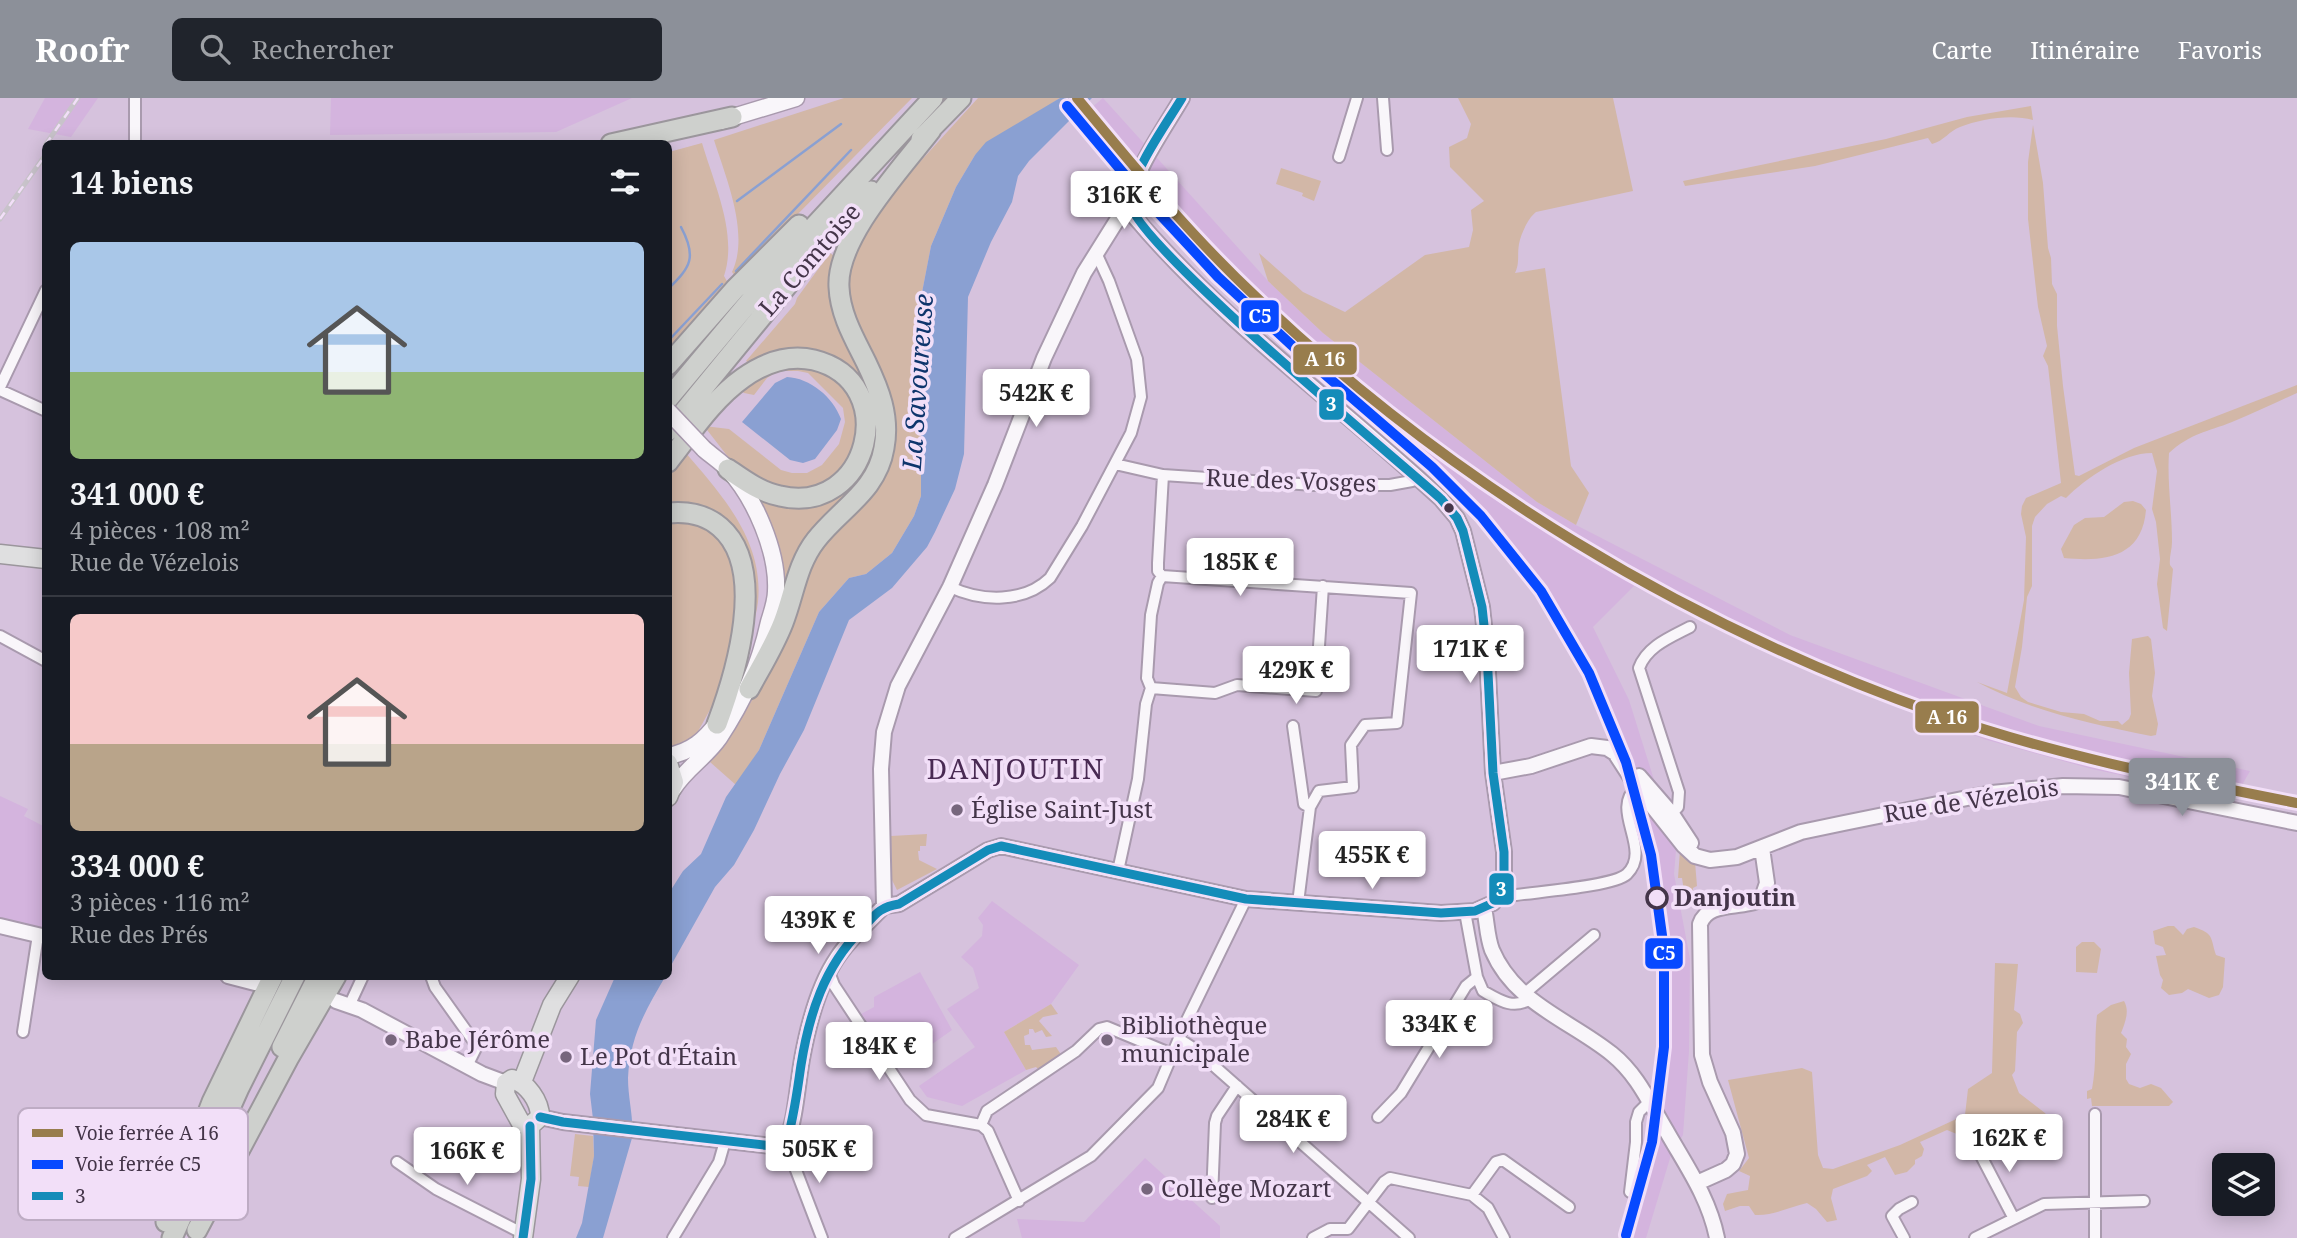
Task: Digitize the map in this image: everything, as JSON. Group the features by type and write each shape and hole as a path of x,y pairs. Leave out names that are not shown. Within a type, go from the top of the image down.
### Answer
{"highway":[{"path":"672,360 735,289 817,206 933,98"},
{"name":"La Comtoise","path":"672,394 771,274 933,98"},
{"name":"La Comtoise","path":"672,425 804,265 881,180 961,98"},
{"path":"629,140 732,117"},
{"path":"749,689 779,633 808,552 823,531 865,491 882,458 886,427 884,407 843,311 839,273 847,246 860,224 931,130"},
{"path":"672,456 733,386 770,363 793,358 817,361 843,376 857,393 866,416 865,444 851,473 831,489 804,498 780,496 760,489 728,469"},
{"path":"672,513 691,513 712,521 731,539 743,566 744,604 739,646 717,724"},
{"path":"210,1108 264,980"},
{"path":"230,1108 293,980"},
{"path":"248,1118 316,980"},
{"path":"248,1135 334,980"},
{"path":"160,1238 167,1220"},
{"path":"172,1238 180,1220"}],"main road":[{"path":"666,140 796,98"},
{"path":"672,415 704,449 728,469 759,519 769,541 776,592 764,644 749,689 713,746 683,773 672,791"},
{"path":"672,755 697,745 717,724 740,682 762,620 767,577 757,532 745,509 704,449"},
{"path":"0,554 42,559"},
{"path":"524,1236 535,1121 540,1108 514,1082 552,1004 567,980"}],"street":[{"path":"135,98 135,140"},
{"path":"884,906 881,798 884,732 898,686 950,587 995,485 1044,358 1084,273 1129,201 1143,166 1181,98"},
{"path":"1339,156 1357,98"},
{"path":"1383,98 1387,150"},
{"path":"822,1238 786,1144 793,1125 807,1038 823,983 845,947 884,906 899,904 988,850 1001,846 1246,899 1415,912 1465,912 1484,908 1493,903 1500,894 1504,880 1504,852 1493,773 1486,641 1475,573 1457,518 1418,478 1303,380 1198,282 1133,215 1129,201"},
{"path":"950,587 967,595 989,598 1013,597 1043,585 1070,548 1131,433 1141,397 1137,359 1106,272 1097,255"},
{"path":"42,299 0,389 42,409"},
{"name":"Rue des Vosges","path":"1115,464 1163,475 1314,485 1390,485 1418,478"},
{"path":"1118,871 1138,779 1146,704 1151,688 1147,678 1151,615 1162,576 1158,564 1163,475"},
{"path":"1162,576 1410,593 1397,723 1365,724 1351,745 1353,787 1319,791 1310,807 1298,903"},
{"path":"1151,688 1216,693 1237,685 1316,691 1323,586"},
{"path":"1668,817 1678,807 1679,792 1639,668 1644,657 1656,646 1690,626"},
{"path":"0,636 42,659"},
{"path":"1293,726 1304,804 1310,807"},
{"path":"1493,773 1531,766 1591,746 1607,748 1623,757 1668,817"},
{"path":"1615,753 1637,787 1668,817"},
{"name":"Rue de Vézelois","path":"1668,817 1692,853 1699,858 1718,860 1737,857 1801,832 1844,822 1992,793 2063,786 2119,787 2297,823"},
{"path":"1500,894 1510,896 1598,884 1627,874 1634,863 1636,850 1627,806 1631,793 1637,787"},
{"path":"1697,1183 1726,1170 1734,1164 1737,1154 1733,1133 1710,1082 1702,1055 1700,924 1713,909 1748,905 1762,898 1767,883 1762,848"},
{"path":"955,1238 1091,1156 1158,1088 1246,899"},
{"path":"1484,908 1489,942 1510,980 1527,997 1612,1054 1636,1078 1697,1183 1710,1211 1717,1238"},
{"path":"1465,912 1477,977 1483,991 1502,1002 1518,1005 1594,935"},
{"path":"0,926 42,936 23,1032"},
{"path":"829,972 834,985 910,1100 926,1115 981,1125 988,1131 1019,1201"},
{"path":"1378,1116 1401,1093 1466,986 1477,977"},
{"path":"360,980 343,1003 467,1066 514,1082"},
{"path":"432,980 477,1046 467,1066"},
{"path":"981,1125 987,1111 1071,1055 1099,1029 1107,1027 1172,1054"},
{"path":"1179,1039 1196,1049 1409,1238"},
{"path":"1212,1198 1215,1123 1237,1086"},
{"path":"1630,1192 1636,1122 1639,1112 1650,1101"},
{"path":"2095,1114 2095,1238"},
{"path":"535,1121 772,1146 786,1144"},
{"path":"1977,1139 1978,1150 2013,1217"},
{"path":"673,1238 719,1162 725,1141"},
{"path":"1472,1195 1496,1162 1503,1160 1569,1207"},
{"path":"397,1162 436,1189 524,1236"},
{"path":"1313,1238 1330,1229 1348,1233 1368,1202 1390,1178 1472,1195 1488,1208 1504,1238"},
{"path":"1904,1238 1892,1216 1912,1202"},
{"path":"1975,1238 2044,1204 2144,1202"}],"shaded area":[{"path":"45,98 98,98 71,137 28,129"},
{"path":"331,98 632,98 556,132 330,135"},
{"path":"844,98 912,98 736,277 732,272 737,257 737,224 730,188 714,140"},
{"path":"978,98 1060,98 975,155 956,187 931,246 919,308 915,379 921,419 921,496 914,516 892,553 866,574 849,578 819,612 759,750 736,785 710,762 739,722 772,666 813,559 888,460 849,304 846,282 853,254 876,214"},
{"path":"1103,98 1268,281 1323,333 1537,502 1576,525 1790,635 2039,726 2250,771 2234,799 2092,769 1987,740 1843,685 1736,638 1634,586 1593,627 1629,700 1676,850 1674,874 1690,959 1689,1051 1683,1135 1671,1155 1646,1238 1629,1238 1646,1194 1657,1136 1666,1061 1670,962 1664,890 1646,805 1593,663 1527,570 1473,502 1431,461 1265,319 1086,132 1078,119"},
{"path":"1458,98 1613,98 1633,191 1536,212 1521,236 1515,273 1545,268 1571,466 1589,493 1576,525 1537,502 1323,333 1268,281 1259,253 1303,292 1345,312 1425,255 1469,247 1473,230 1471,210 1484,201 1450,167 1449,147 1467,138 1471,124"},
{"path":"2031,106 2033,120 2006,117 1977,122 1956,129 1932,144 1928,138 1815,166 1685,186 1683,181 1886,139 1967,117"},
{"path":"2033,125 2043,183 2052,284 2057,294 2057,326 2075,475 2079,476 2134,448 2297,385 2297,393 2192,437 2169,453 2172,542 2170,565 2173,569 2167,631 2163,628 2157,584 2160,559 2152,509 2157,471 2152,453 2129,457 2105,468 2066,498 2061,496 2047,504 2035,517 2032,526 2032,586 2027,597 2015,687 2028,702 2061,712 2084,714 2100,721 2118,721 2122,725 2131,714 2129,673 2132,639 2148,636 2151,639 2155,673 2152,696 2158,724 2156,735 2151,736 2040,709 1977,682 2007,693 2024,600 2026,537 2022,506 2026,498 2061,483 2048,366 2043,356 2047,346 2038,307 2028,219 2028,162"},
{"path":"702,143 723,209 728,243 724,276 729,285 672,348 672,151"},
{"path":"1281,168 1321,181 1314,201 1302,196 1303,193 1276,184"},
{"path":"830,253 837,258 879,413 873,462 777,622 779,598 748,491 801,503 863,462 849,371 750,364 746,361 795,304"},
{"path":"800,365 821,369 848,391 858,412 858,436 845,466 832,479 816,489 769,486 732,462 704,426 729,429 781,470 807,473 822,465 839,444 845,422 843,408 808,373 778,371 767,378 754,395 744,393 739,388 771,368"},
{"path":"685,452 726,502 747,539 758,580 758,602 746,649 738,539 672,507 672,468"},
{"path":"2133,501 2146,510 2143,526 2129,547 2106,557 2064,558 2061,549 2074,525 2085,518 2104,517 2124,502"},
{"path":"672,521 691,522 712,531 733,558 737,607 729,664 716,699 696,735 688,742 672,746"},
{"path":"0,796 28,809 24,816 42,825 42,930 0,919"},
{"path":"927,834 926,846 920,846 918,851 919,860 937,869 897,890 892,880 891,836"},
{"path":"1680,850 1695,862 1697,886 1693,888 1693,895 1684,891 1682,878 1678,878"},
{"path":"992,901 1079,965 1051,1004 1004,1032 1026,1070 962,1106 927,1097 919,1086 975,1047 947,1009 979,988 973,968 961,957 982,936 983,925 978,918"},
{"path":"2174,926 2183,935 2187,929 2194,927 2210,936 2216,955 2225,958 2223,987 2219,995 2209,998 2188,989 2169,995 2161,988 2163,980 2156,956 2166,955 2163,947 2155,944 2153,931"},
{"path":"2082,942 2094,942 2101,949 2097,973 2076,972 2076,947"},
{"path":"1995,963 2018,964 2014,1010 2020,1014 2023,1023 2017,1032 2015,1071 2012,1075 2019,1093 2045,1113 2051,1121 2050,1127 2044,1130 2031,1129 2028,1133 2005,1128 1996,1139 1964,1137 1947,1130 1920,1142 1924,1149 1922,1156 1915,1160 1915,1164 1907,1172 1895,1175 1885,1157 1867,1165 1872,1171 1867,1176 1833,1189 1831,1198 1837,1220 1827,1222 1807,1203 1762,1215 1755,1215 1749,1206 1725,1211 1723,1204 1727,1194 1748,1190 1750,1176 1739,1171 1749,1158 1728,1080 1802,1068 1812,1072 1818,1155 1823,1168 1833,1169 1900,1145 1965,1115 1968,1089 1992,1073"},
{"path":"920,972 952,1030 894,1071 861,1014 874,1007 874,997"},
{"path":"2124,1001 2127,1013 2121,1033 2127,1039 2126,1047 2131,1054 2126,1064 2126,1079 2129,1084 2140,1088 2151,1084 2161,1088 2173,1102 2169,1106 2092,1106 2091,1098 2087,1099 2087,1091 2092,1089 2094,1080 2097,1015 2111,1005"},
{"path":"1051,1004 1058,1014 1043,1017 1039,1021 1052,1036 1046,1037 1042,1030 1035,1033 1033,1029 1029,1029 1029,1034 1024,1036 1025,1045 1030,1045 1032,1050 1056,1047 1062,1056 1040,1071 1036,1067 1026,1070 1004,1032"},
{"path":"575,1134 593,1136 594,1156 589,1187 578,1186 579,1177 570,1176"},
{"name":"Collège Mozart","path":"1145,1158 1220,1226 1220,1238 1022,1238 1017,1219 1084,1222"}],"water":[{"name":"La Savoureuse","path":"1060,98 1092,98 1029,161 1018,176 1012,202 991,242 968,297 964,454 955,489 935,532 927,547 892,588 849,620 804,730 754,830 734,865 715,887 672,964 672,888 683,871 701,854 726,797 759,750 819,612 849,578 866,574 892,553 914,516 921,496 921,419 915,379 919,308 931,246 956,187 986,142"},
{"path":"787,377 804,381 820,390 841,419 837,430 815,459 803,463 790,460 742,422 775,383"},
{"path":"614,980 663,980 635,1037 628,1078 632,1138 603,1238 576,1238 582,1223 594,1156 590,1094 596,1020"}],"waterway":[{"path":"737,201 841,124"},
{"path":"736,271 851,150"},
{"path":"672,285 689,261 689,246 681,227"},
{"path":"672,337 722,284"}],"railway":[{"path":"49,140 78,98"},
{"path":"0,219 42,160"}],"transit line":[{"path":"1077,98 1209,250 1331,365 1409,428 1491,487 1575,542 1662,592 1752,637 1844,678 1938,714 2071,754 2297,803"},
{"name":"3","path":"540,1117 563,1122 772,1146 786,1144 804,1046 814,1010 828,976 848,944 882,910 899,904 988,850 1001,846 1246,899 1441,913 1475,911 1493,903 1500,894 1504,880 1504,852 1493,773 1487,653 1482,607 1463,531 1457,518 1441,499 1269,350 1173,259 1142,224 1130,202 1136,177 1182,98"},
{"name":"3","path":"523,1238 531,1179 530,1126"}],"rail line":[{"name":"C5","path":"1067,106 1140,193 1218,277 1299,352 1432,467 1481,516 1541,591 1589,673 1626,762 1651,855 1664,950 1664,1047 1652,1142 1626,1235"}],"place":[{"name":"Église Saint-Just","path":"957,810"},
{"name":"Danjoutin","path":"1657,898"},
{"name":"Babe Jérôme","path":"391,1040"},
{"name":"Bibliothèque municipale","path":"1107,1040"},
{"name":"Le Pot d'Étain","path":"566,1057"},
{"name":"Collège Mozart","path":"1147,1189"}],"district":[{"name":"DANJOUTIN","path":"1016,769"}]}
